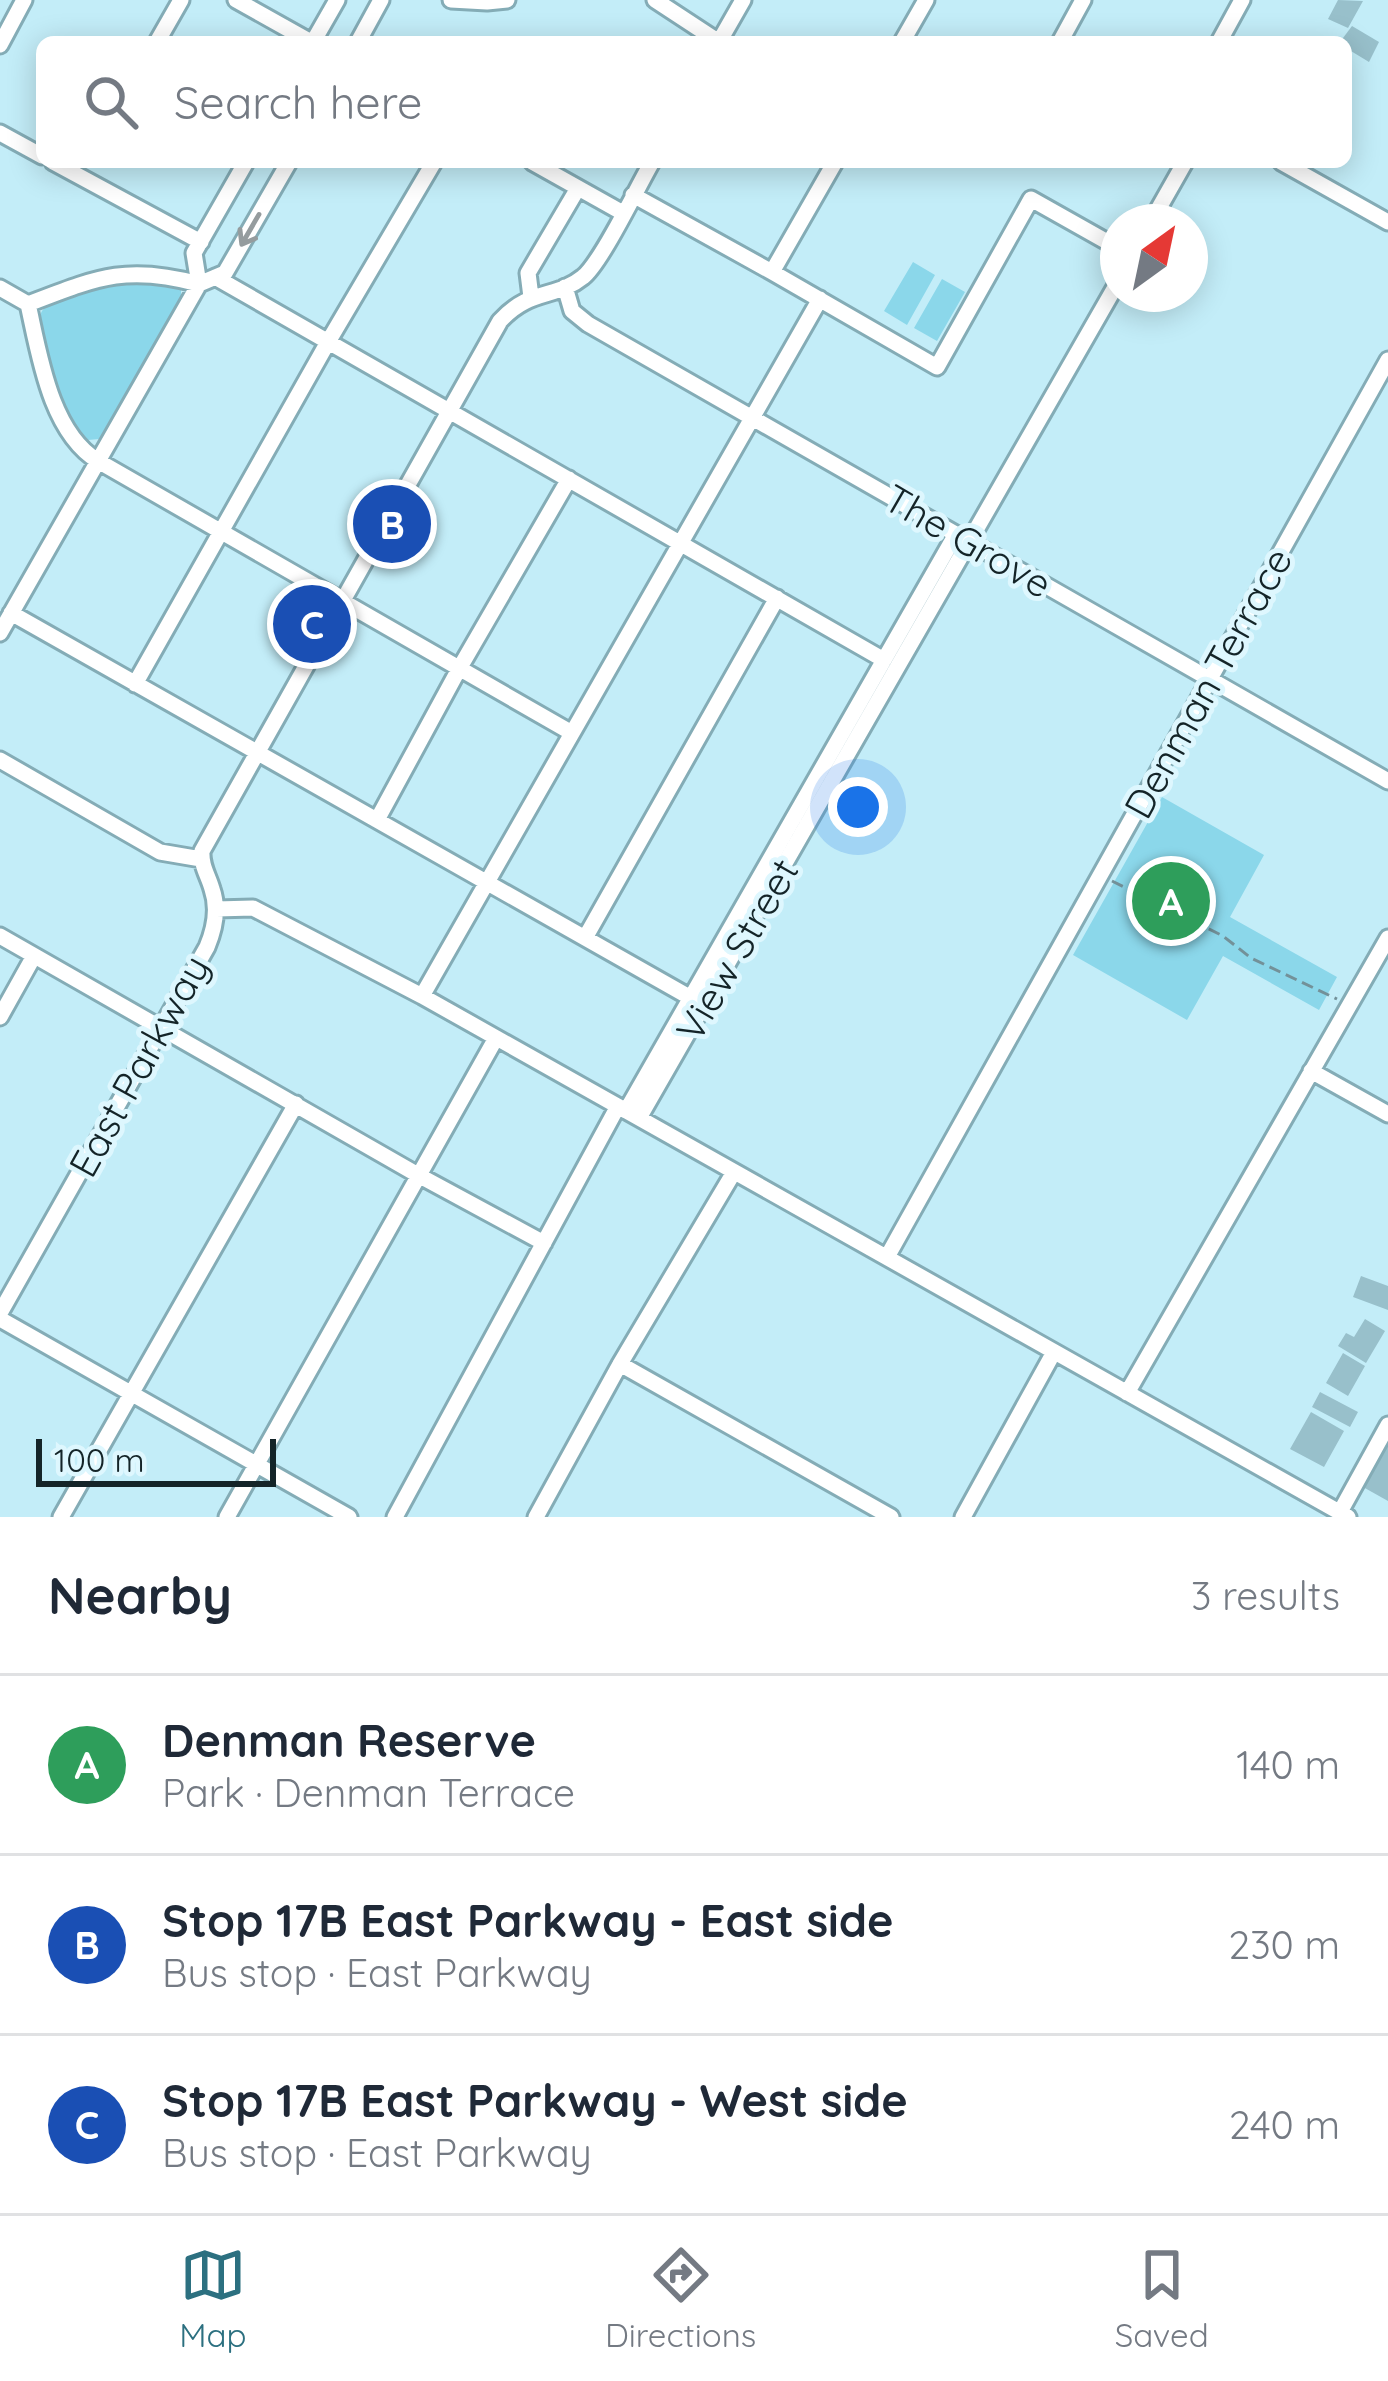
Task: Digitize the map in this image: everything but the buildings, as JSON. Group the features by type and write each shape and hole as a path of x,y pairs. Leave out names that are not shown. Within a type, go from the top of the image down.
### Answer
{"street":[{"path":"0,45 24,0"},
{"path":"160,36 181,0"},
{"path":"236,0 301,36"},
{"path":"316,36 337,0"},
{"path":"361,36 381,0"},
{"path":"451,0 508,0"},
{"path":"655,0 710,36"},
{"path":"722,36 743,0"},
{"path":"905,36 926,0"},
{"path":"1065,36 1083,0"},
{"path":"1222,36 1242,0"},
{"path":"0,133 36,153"},
{"path":"207,281 194,254 243,168"},
{"path":"0,633 207,281 225,273 286,168"},
{"path":"135,684 430,168"},
{"path":"543,168 623,213"},
{"path":"0,760 160,851 201,859 500,321 531,297 584,277 649,168"},
{"path":"772,272 832,168"},
{"path":"1161,204 1182,168"},
{"path":"1291,168 1388,222"},
{"path":"84,169 201,242"},
{"path":"531,297 528,273 578,188"},
{"path":"633,195 937,368 1031,199 1100,238"},
{"path":"28,304 109,275 207,281 328,342 884,660"},
{"name":"The Grove","path":"565,287 572,311 587,324 1388,782"},
{"path":"0,288 28,304 47,389 81,448 572,733"},
{"path":"422,996 820,299"},
{"name":"View Street","path":"628,1112 1100,312"},
{"name":"Denman Terrace","path":"886,1257 1388,360"},
{"path":"377,820 569,479"},
{"name":"View Street","path":"628,1112 884,660 963,538"},
{"path":"585,938 777,598"},
{"path":"11,613 691,998"},
{"name":"East Parkway","path":"0,1316 207,947 216,909 201,859"},
{"path":"216,909 253,908 422,996 1344,1515 1388,1425"},
{"path":"0,937 544,1243"},
{"path":"1127,1393 1388,938"},
{"path":"0,1017 34,956"},
{"path":"227,1517 496,1038"},
{"path":"1311,1071 1388,1114"},
{"path":"61,1517 296,1104"},
{"path":"394,1517 544,1243 628,1112"},
{"path":"536,1517 734,1172"},
{"path":"0,1316 349,1517"},
{"path":"963,1517 1054,1352"},
{"path":"620,1364 891,1517"}],"path":[{"path":"1100,875 1223,936 1250,958 1349,1006"}],"shaded area":[{"path":"913,262 935,275 907,325 884,311"},
{"path":"942,279 965,292 937,341 914,328"},
{"path":"123,282 171,283 181,290 181,296 104,433 88,440 55,387 40,318 56,301"},
{"path":"1162,797 1264,855 1230,917 1337,977 1319,1010 1223,956 1187,1020 1073,955"}],"place":[{"name":"Stop 17B East Parkway - East side","path":"392,524"},
{"name":"Stop 17B East Parkway - West side","path":"312,624"},
{"name":"Denman Reserve","path":"1171,901"}]}
